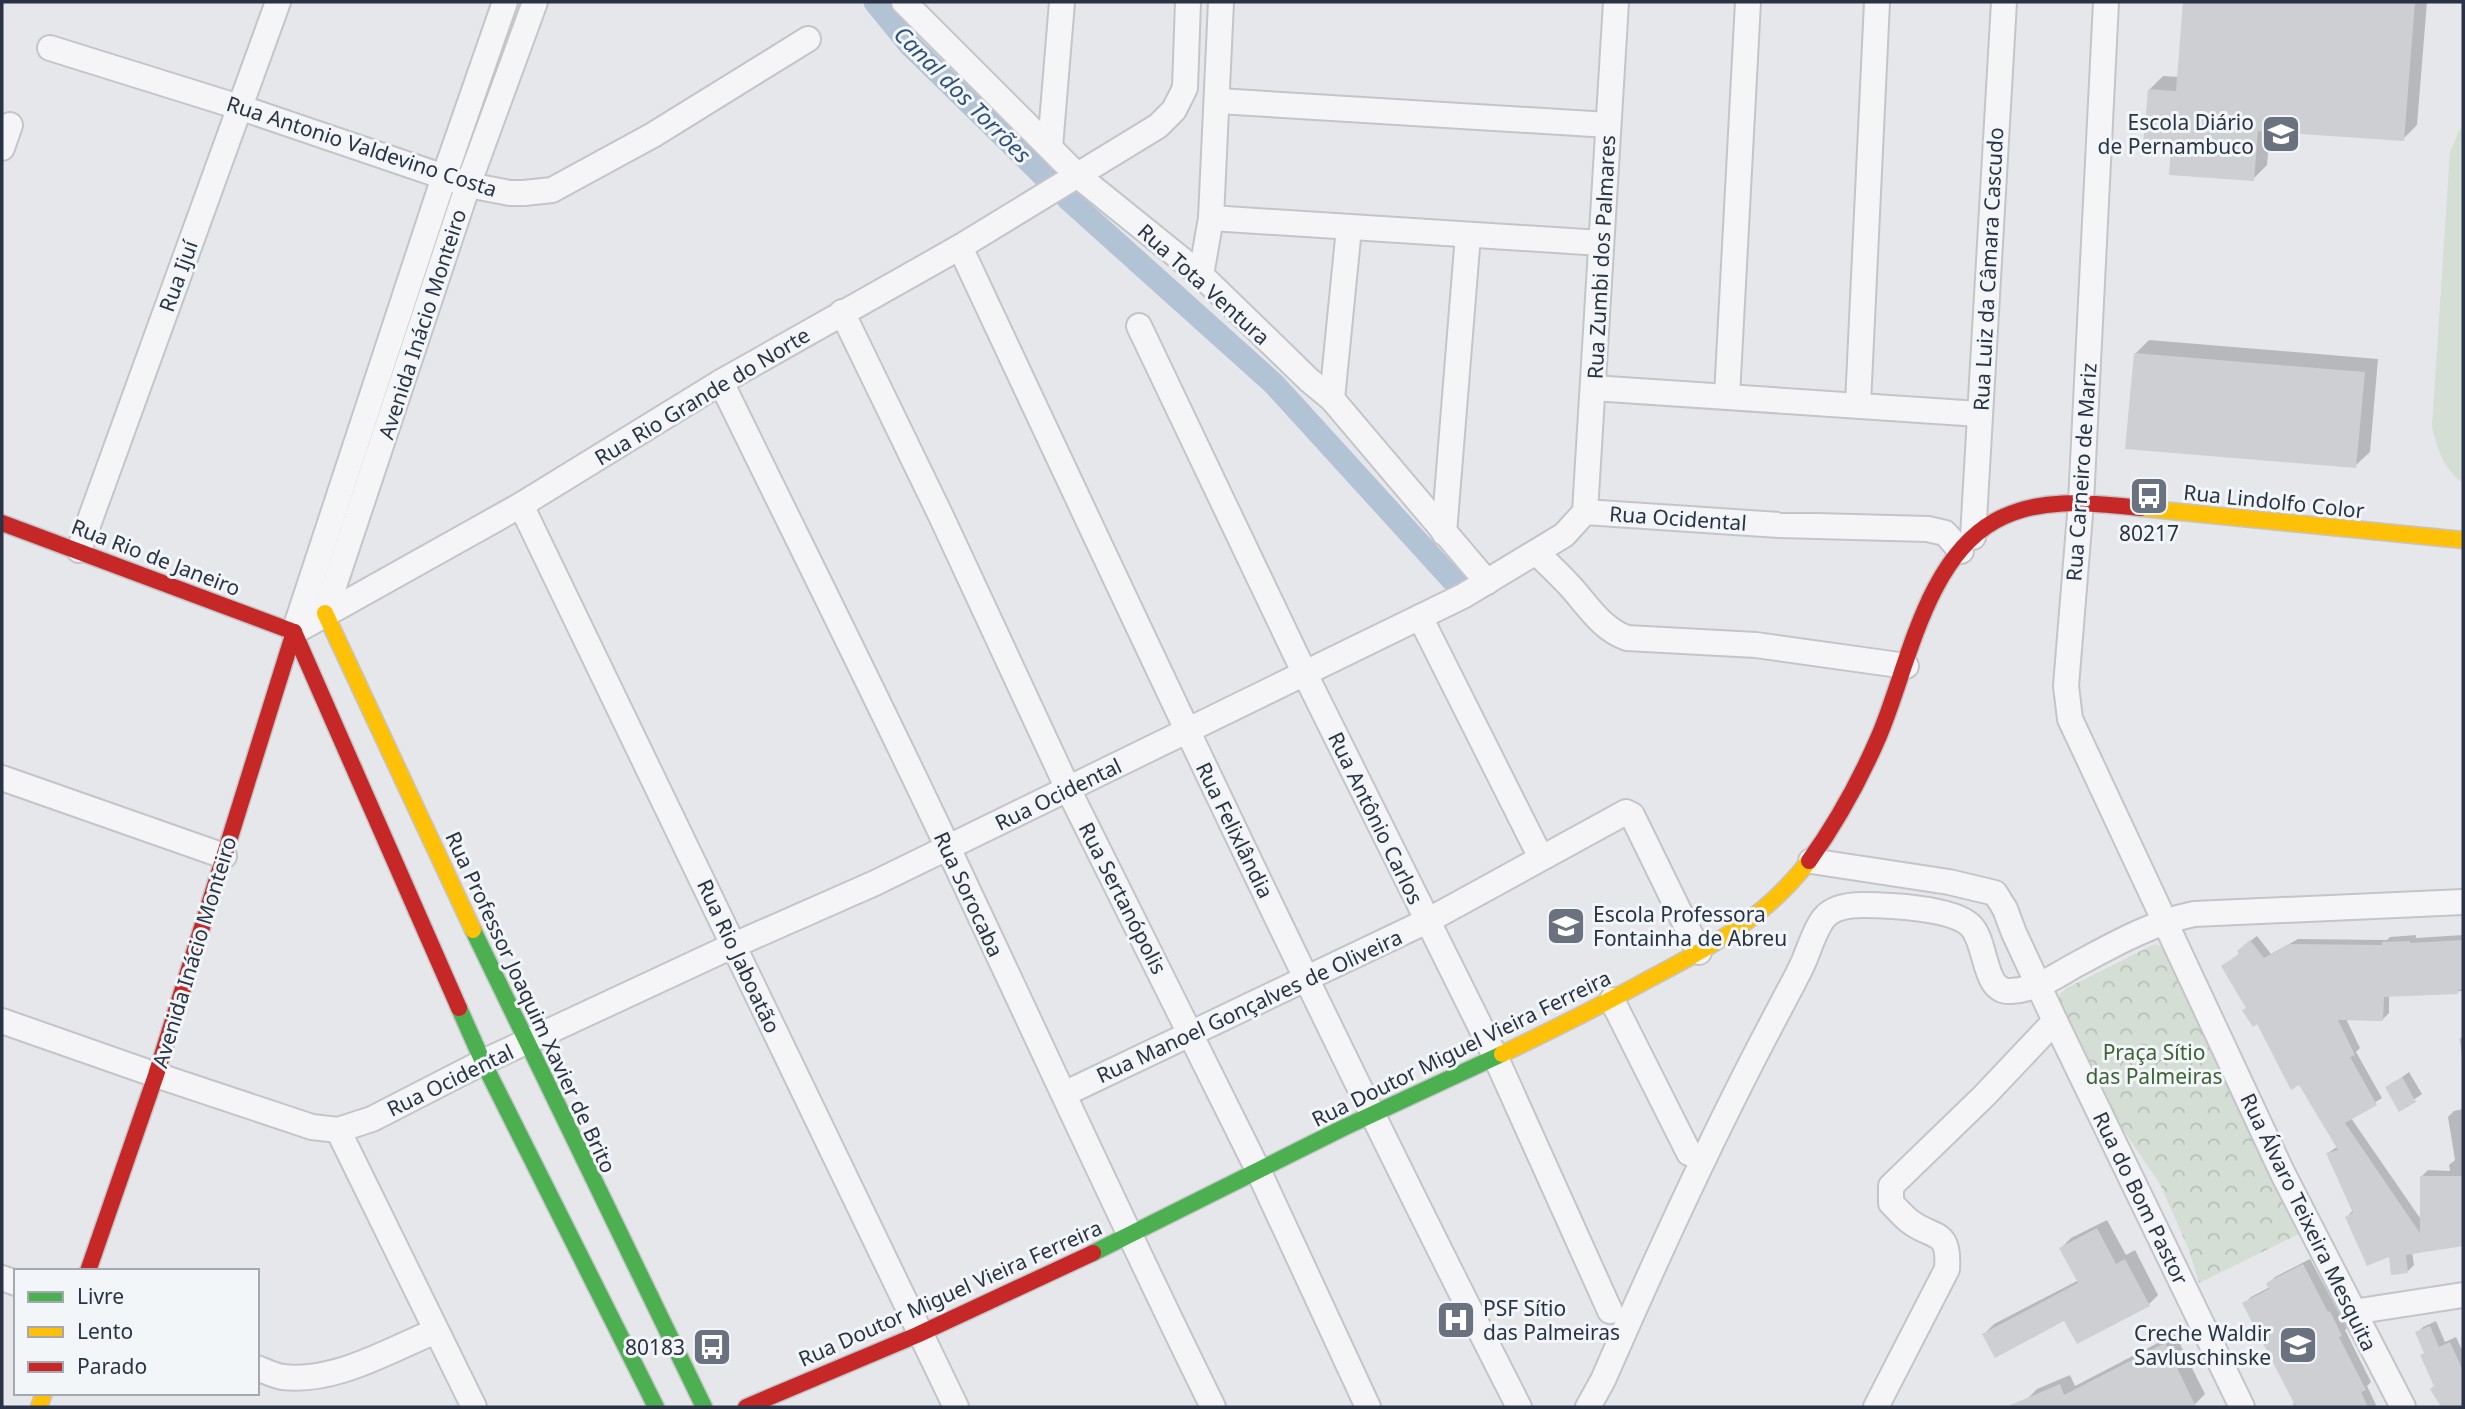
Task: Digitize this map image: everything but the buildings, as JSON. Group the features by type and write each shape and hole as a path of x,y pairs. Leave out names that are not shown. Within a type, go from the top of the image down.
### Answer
{"street":[{"name":"Rua Ijuí","path":"79,550 278,2"},
{"name":"Avenida Inácio Monteiro","path":"89,1269 156,1076 295,632 444,177 505,2"},
{"name":"Avenida Inácio Monteiro","path":"326,613 468,185 535,2"},
{"name":"Rua Tota Ventura","path":"904,2 926,13 1077,175 1201,275 1332,399 1488,582"},
{"path":"1050,147 1062,2"},
{"name":"Rua Rio Grande do Norte","path":"326,613 521,505 842,312 961,247 1158,126 1174,110 1185,88 1188,2"},
{"path":"1201,275 1211,218 1221,2"},
{"name":"Rua Zumbi dos Palmares","path":"1585,512 1616,2"},
{"path":"1727,397 1748,2"},
{"path":"1858,404 1877,2"},
{"name":"Rua Luiz da Câmara Cascudo","path":"1967,544 1979,414 2004,2"},
{"name":"Rua Carneiro de Mariz","path":"2106,2 2081,502 2067,662 2067,705 2076,733 2164,921"},
{"name":"Rua Antonio Valdevino Costa","path":"50,48 239,107 468,185 510,193 552,190 653,135 808,39"},
{"path":"1218,101 1608,125"},
{"path":"1211,218 1601,243"},
{"path":"1332,399 1349,228"},
{"path":"1444,533 1468,235"},
{"name":"Rua Felixlândia","path":"961,247 1187,731 1435,1241 1520,1407"},
{"name":"Rua Sertanópolis","path":"842,312 941,516 1068,789 1258,1170 1368,1407"},
{"name":"Rua Antônio Carlos","path":"1139,326 1305,674 1496,1058 1610,1311"},
{"name":"Rua Sorocaba","path":"721,383 948,848 1129,1236 1213,1407"},
{"path":"1593,387 1979,414"},
{"name":"Rua Lindolfo Color","path":"2081,502 2463,540"},
{"name":"Rua Doutor Miguel Vieira Ferreira","path":"746,1407 921,1333 1129,1236 1374,1113 1496,1058 1612,1000 1738,930 1770,905 1811,861 1856,788 1889,712 1922,614 1942,576 1967,544 2003,517 2038,505 2081,502"},
{"name":"Rua Rio Jaboatão","path":"521,505 956,1407"},
{"name":"Rua Ocidental","path":"2,1021 156,1076 312,1126 338,1130 372,1119 483,1062 875,883 1305,674 1488,582 1564,535 1585,512 1779,525 1928,529 1945,533 1967,544"},
{"name":"Rua Rio de Janeiro","path":"2,523 295,632"},
{"path":"1537,553 1602,624 1626,638 1756,645 1906,666"},
{"path":"326,613 295,632 401,880 483,1062 656,1407"},
{"name":"Rua Professor Joaquim Xavier de Brito","path":"326,613 526,1043 704,1407"},
{"path":"1420,617 1541,858"},
{"path":"2,778 224,856"},
{"name":"Rua Manoel Gonçalves de Oliveira","path":"1065,1094 1427,921 1626,812 1632,815 1699,952"},
{"name":"Rua do Bom Pastor","path":"1811,861 1949,882 1995,893 2006,909 2014,933 2242,1407"},
{"path":"1588,1407 1603,1380 1703,1161 1801,968 1822,920 1829,913 1838,908 1864,905 1947,913 1970,925 1978,935 1993,984 2007,992 2040,987 2081,962 2164,921 2194,914 2463,902"},
{"name":"Rua Álvaro Teixeira Mesquita","path":"2164,921 2283,1174 2403,1407"},
{"path":"1612,1000 1689,1153"},
{"path":"1876,1407 1947,1269 1949,1251 1941,1238 1909,1221 1891,1203 1891,1186 1984,1096 2056,1021"},
{"path":"338,1130 474,1407"},
{"path":"2353,1312 2463,1295"},
{"path":"259,1369 282,1377 312,1376 345,1369 436,1331"}],"green space":[{"path":"2463,127 2463,483 2456,478 2442,458 2432,426 2450,152"},
{"name":"Praça Sítio das Palmeiras","path":"2155,944 2163,947 2307,1230 2199,1283 2189,1250 2160,1184 2107,1106 2058,1001 2060,994 2067,988"}],"waterway":[{"name":"Canal dos Torrões","path":"875,2 910,45 1053,185"},
{"path":"1068,199 1274,384 1458,586"}],"traffic: fast":[{"path":"473,930 704,1407"},
{"path":"459,1008 483,1062 656,1407"},
{"path":"1093,1253 1343,1128 1502,1054"}],"traffic: slow":[{"path":"2141,508 2463,540"},
{"path":"325,613 473,930"},
{"path":"1502,1054 1614,998 1717,941 1756,915 1809,861"},
{"path":"39,1407 43,1395"}],"traffic: jam":[{"path":"1809,861 1856,785 1872,752 1935,588 1951,561 1971,539 1995,521 2030,508 2066,503 2141,508"},
{"path":"2,523 294,632"},
{"path":"294,632 459,1008"},
{"path":"89,1269 156,1075 294,632"},
{"path":"746,1407 917,1335 1093,1253"}],"place":[{"name":"Escola Diário de Pernambuco","path":"2281,134"},
{"name":"80217","path":"2149,496"},
{"name":"Escola Professora Fontainha de Abreu","path":"1566,926"},
{"name":"PSF Sítio das Palmeiras","path":"1456,1320"},
{"name":"Creche Waldir Savluschinske","path":"2298,1345"},
{"name":"80183","path":"712,1347"}]}
